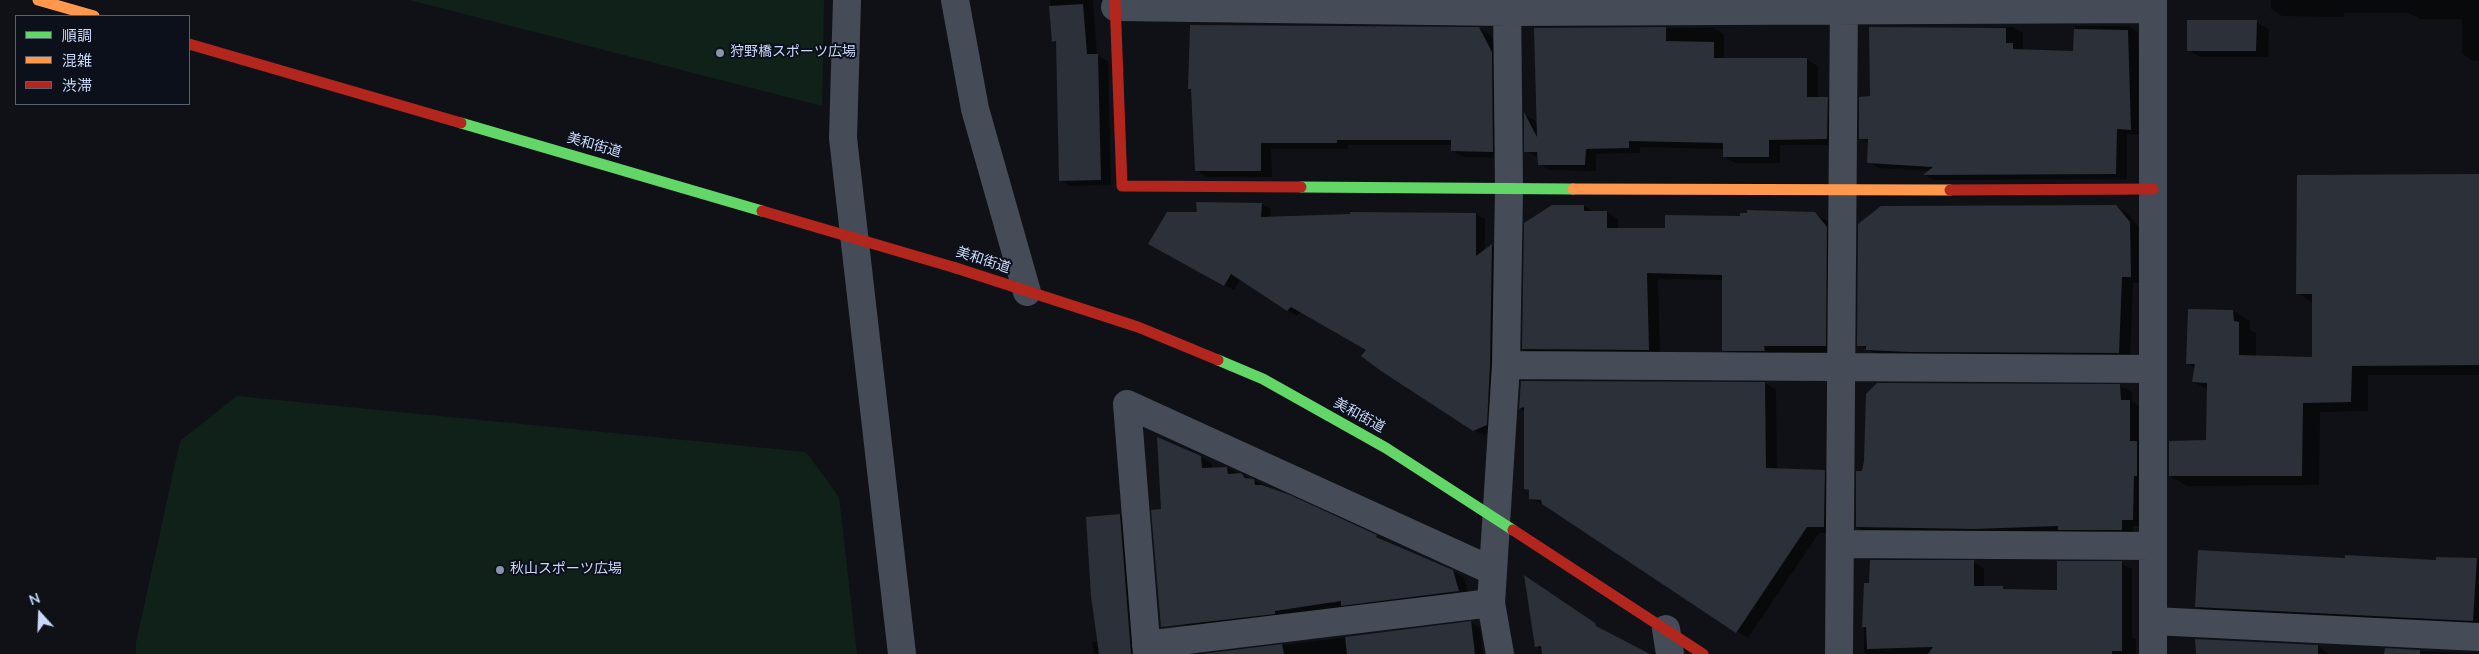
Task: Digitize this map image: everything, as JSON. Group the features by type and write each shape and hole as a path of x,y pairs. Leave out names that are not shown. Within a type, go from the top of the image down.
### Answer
{"main road":[{"path":"38,0 90,15"},
{"path":"1115,4 1122,186 1842,191 2153,189"},
{"name":"美和街道","path":"190,44 956,268 1138,327 1263,379 1386,448 1497,521 1668,642 1703,654"}],"street":[{"path":"846,0 843,138 902,654"},
{"path":"955,0 974,109 1027,292"},
{"path":"1115,4 1508,6 2153,5 2153,654"},
{"path":"1839,654 1844,5"},
{"path":"1500,654 1491,603 1506,365 1508,6"},
{"path":"1506,365 2153,370"},
{"path":"1491,603 1147,649 1127,404 1493,572"},
{"path":"1840,544 2153,546"},
{"path":"2153,621 2479,637"}],"green space":[{"name":"狩野橋スポーツ広場","path":"410,0 824,0 822,106"},
{"name":"秋山スポーツ広場","path":"237,396 806,452 839,497 857,654 136,654 136,643 180,441"}],"building":[{"path":"1083,4 1087,54 1098,54 1101,180 1059,181 1056,41 1052,42 1049,6"},
{"path":"2187,20 2257,20 2256,51 2187,51"},
{"path":"1190,25 1479,27 1492,52 1493,152 1451,151 1451,140 1337,140 1337,143 1261,143 1261,171 1195,171 1191,89 1188,89"},
{"path":"1666,27 1666,41 1714,42 1714,58 1807,58 1807,97 1828,97 1827,139 1769,140 1769,157 1723,157 1723,143 1629,141 1629,148 1586,149 1585,165 1538,165 1537,152 1524,152 1524,112 1537,137 1534,28"},
{"path":"1869,27 2006,28 2006,43 2013,43 2013,49 2073,51 2074,29 2128,30 2131,130 2117,129 2116,174 1923,175 1933,167 1867,163 1868,139 1859,139 1859,97 1870,96"},
{"path":"2479,174 2479,365 2352,366 2351,402 2303,403 2302,476 2169,476 2169,441 2206,440 2207,383 2192,382 2195,364 2186,364 2188,309 2233,310 2234,321 2239,322 2239,355 2312,357 2312,294 2296,294 2297,175"},
{"path":"1196,202 1262,203 1261,217 1350,214 1350,212 1476,213 1476,256 1492,244 1487,425 1473,431 1361,356 1366,350 1291,307 1287,311 1231,274 1224,286 1148,244 1167,212 1197,212"},
{"path":"1552,205 1584,205 1584,211 1607,211 1607,228 1665,228 1665,215 1740,216 1740,213 1747,213 1747,210 1815,212 1827,227 1826,346 1764,346 1765,351 1722,351 1722,275 1647,273 1649,350 1522,349 1524,223"},
{"path":"2116,205 2130,222 2131,277 2122,277 2119,353 1909,352 1866,350 1866,346 1857,346 1858,224 1881,206"},
{"path":"1521,381 1765,382 1766,468 1825,470 1824,527 1807,527 1736,633 1542,504 1541,500 1529,499 1529,490 1524,489 1524,407 1519,409"},
{"path":"1877,383 2120,384 2121,400 2130,400 2130,441 2137,441 2137,476 2134,476 2133,520 2122,520 2122,530 2058,530 2058,526 1974,529 1856,527 1856,471 1862,471 1864,461 1866,394"},
{"path":"1157,437 1201,456 1202,468 1227,467 1228,474 1241,473 1245,478 1254,479 1255,485 1262,485 1290,495 1377,535 1376,537 1453,570 1459,591 1341,606 1341,601 1275,611 1275,614 1161,627 1151,510 1161,509"},
{"path":"1120,514 1131,654 1099,654 1091,596 1086,517"},
{"path":"2198,550 2345,558 2345,555 2436,560 2436,557 2477,558 2473,621 2195,607"},
{"path":"1870,560 1974,560 1974,586 2003,586 2003,589 2057,590 2057,561 2122,561 2122,651 2112,651 2112,654 1928,654 1933,647 1867,649 1866,627 1862,627 1864,583 1869,583"},
{"path":"1524,575 1595,623 1596,626 1650,654 1542,654 1541,646 1535,647"},
{"path":"1471,621 1475,654 1347,654 1345,637"},
{"path":"2195,639 2318,645 2318,654 2196,654"},
{"path":"1282,644 1284,654 1201,654"},
{"path":"2385,648 2420,650 2420,654 2384,654"}],"traffic: fast":[{"path":"461,123 762,211"},
{"path":"1301,187 1573,189"},
{"path":"1218,360 1263,379 1386,448 1513,530"}],"traffic: slow":[{"path":"38,0 90,15"},
{"path":"1573,189 1950,190"}],"traffic: jam":[{"path":"1115,0 1122,186 1301,187"},
{"path":"190,44 461,123"},
{"path":"1950,190 2153,189"},
{"path":"762,211 956,268"},
{"path":"956,268 1138,327 1218,360"},
{"path":"1513,530 1703,654"}],"place":[{"name":"狩野橋スポーツ広場","path":"720,53"},
{"name":"秋山スポーツ広場","path":"500,570"}]}
